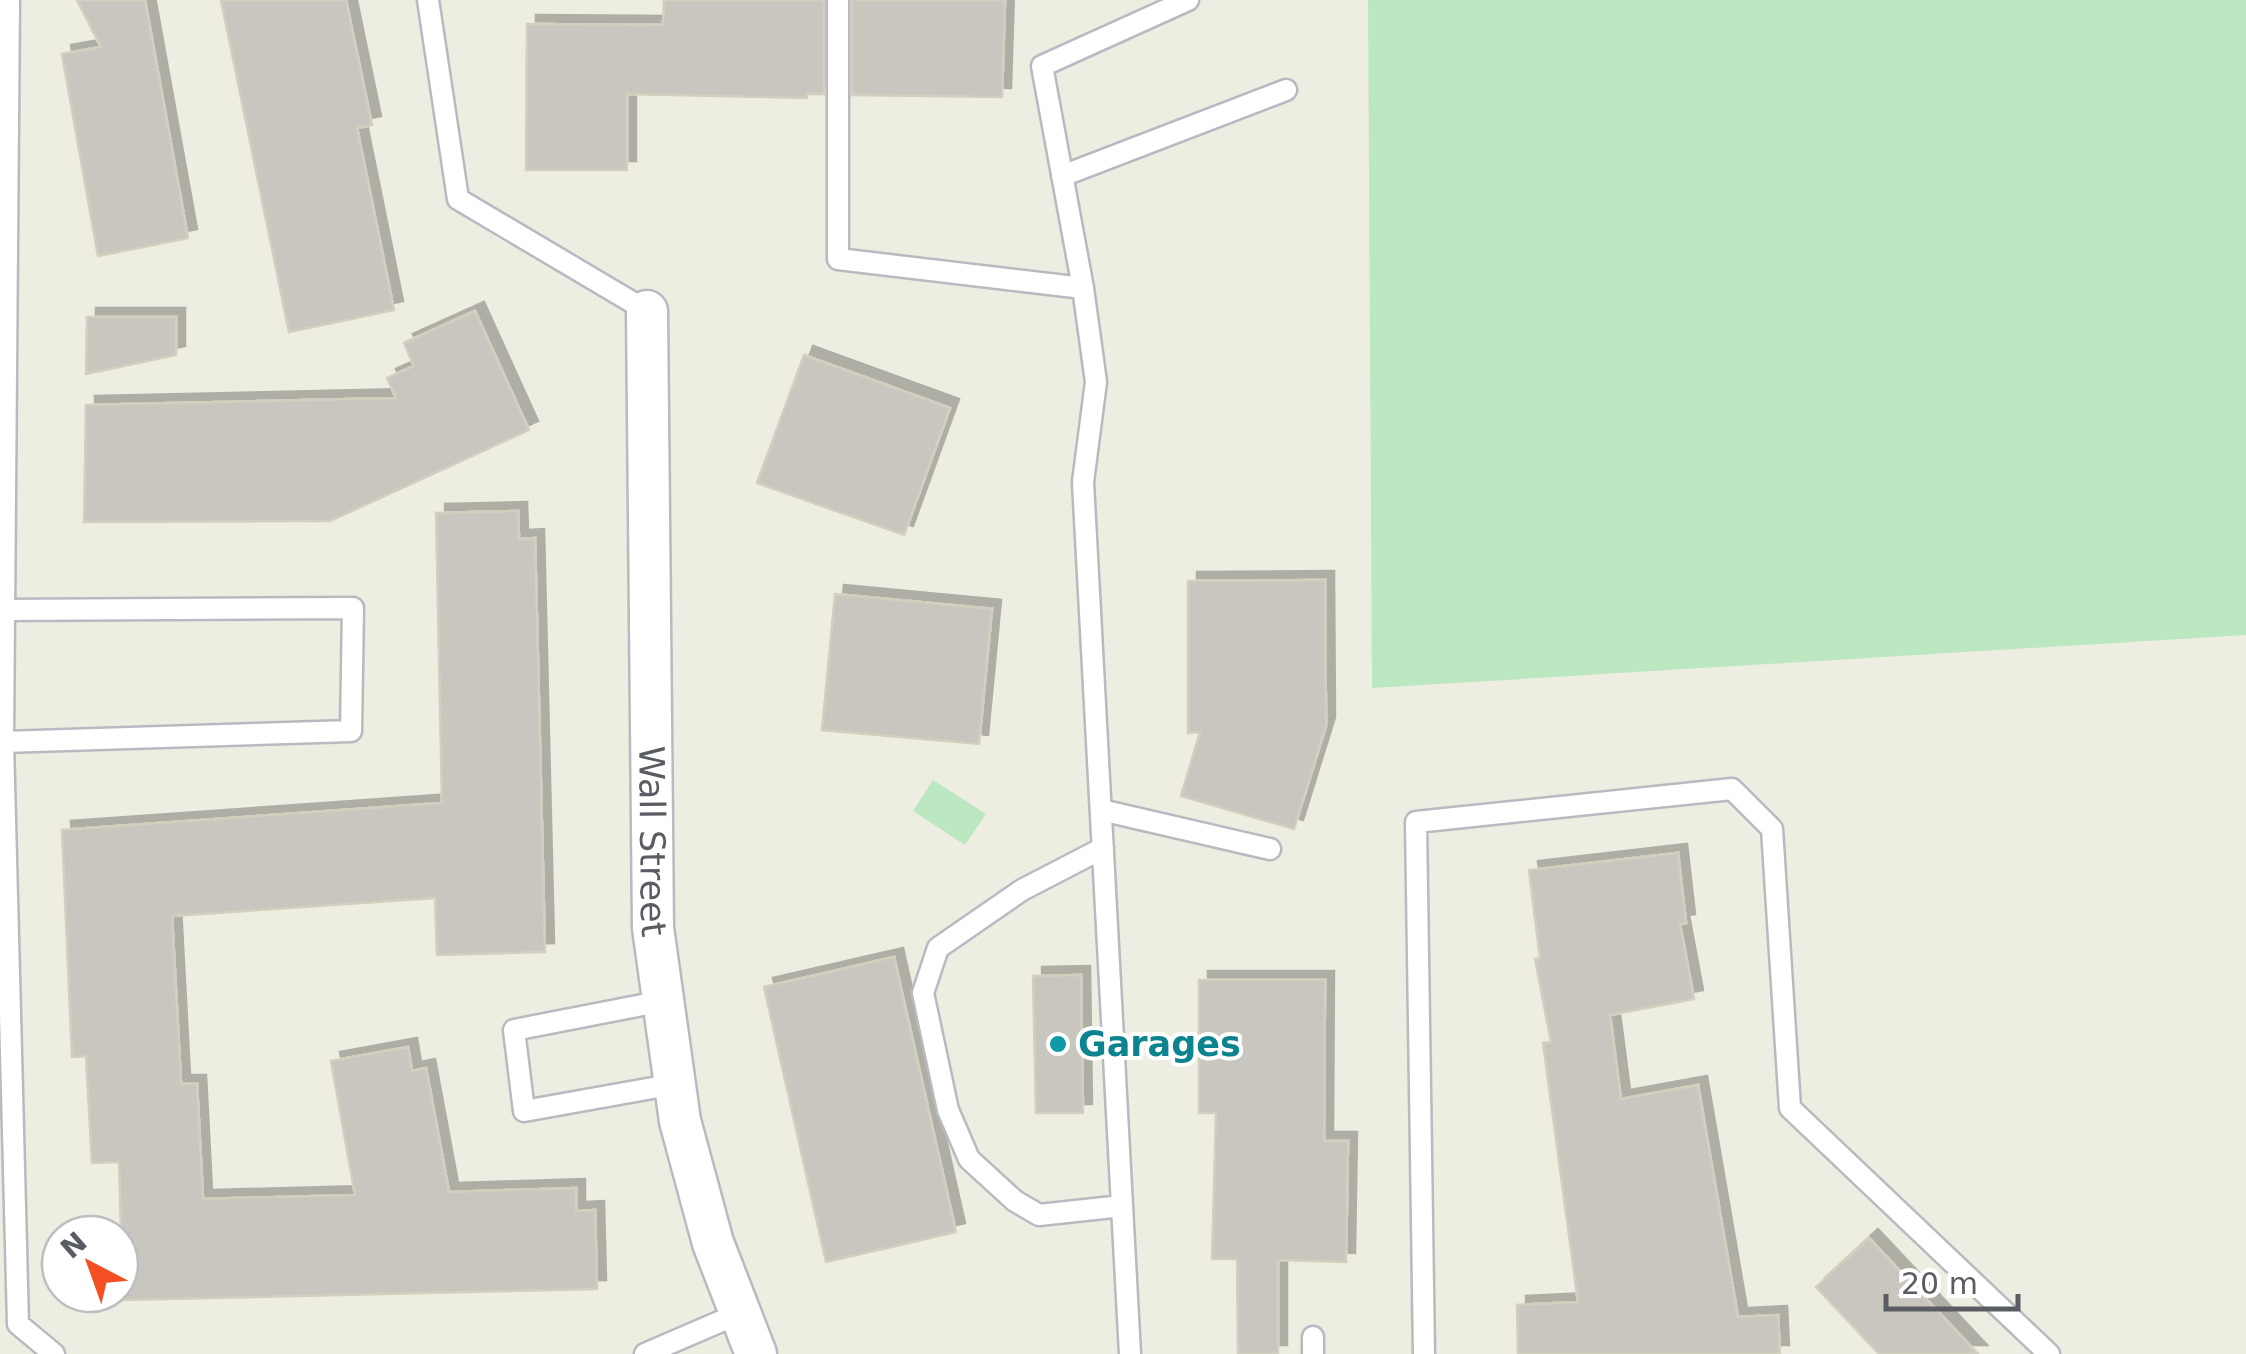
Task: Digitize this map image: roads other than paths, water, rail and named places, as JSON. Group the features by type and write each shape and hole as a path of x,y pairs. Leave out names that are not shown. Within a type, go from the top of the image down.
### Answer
{"street":[{"name":"Wall Street","path":"647,312 653,928 680,1121 713,1243 756,1354"}],"lane":[{"path":"9,0 2,742 18,1324 54,1354"},
{"path":"428,0 458,200 647,312"},
{"path":"838,0 838,259 1083,288"},
{"path":"1130,1354 1083,482 1096,382 1083,288 1042,66 1188,0"},
{"path":"1062,176 1286,90"},
{"path":"2,742 351,732 353,608 3,610"},
{"path":"1424,1354 1416,822 1732,788 1772,829 1790,1108 2049,1354"},
{"path":"1101,810 1270,849"},
{"path":"1103,848 1022,890 938,948 923,994 948,1110 969,1160 1015,1201 1039,1215 1122,1206"},
{"path":"663,1001 514,1030 524,1111 675,1084"},
{"path":"645,1354 740,1312"}],"place":[{"name":"Garages","path":"1058,1044"}]}
